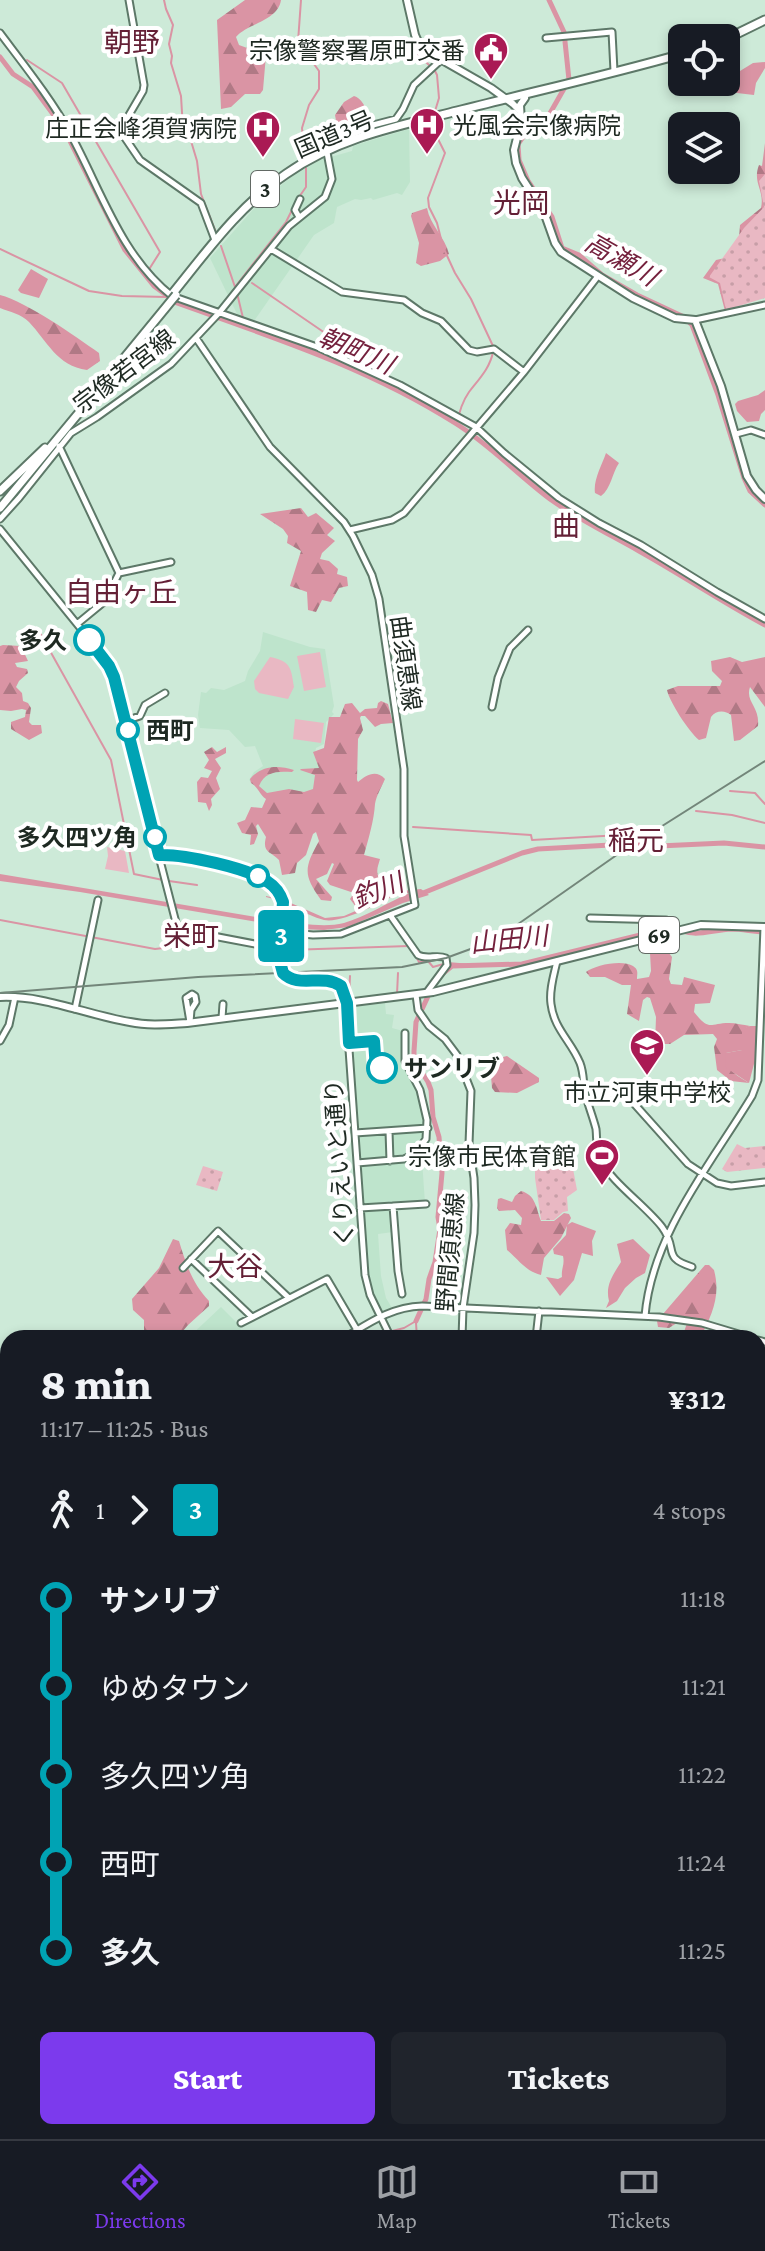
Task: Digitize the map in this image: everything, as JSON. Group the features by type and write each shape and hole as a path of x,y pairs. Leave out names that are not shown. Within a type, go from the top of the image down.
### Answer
{"highway":[{"path":"740,34 765,22"},
{"name":"国道3号","path":"0,505 216,241 267,188 293,168 326,152 432,119 493,102 525,98 614,71 668,59"},
{"name":"国道3号","path":"432,119 668,60"},
{"name":"国道3号","path":"174,294 257,201 326,152"},
{"name":"国道3号","path":"0,505 119,361"},
{"path":"0,491 48,445"}],"main road":[{"path":"407,0 417,42 423,49 496,92 520,112"},
{"path":"493,102 496,92"},
{"path":"525,98 521,102 521,122 514,150 520,173 544,212 555,243 561,252 621,292 671,317 695,320 721,386 747,476 765,499"},
{"name":"69","path":"0,997 15,997 143,1024 190,1022 429,993 701,925 764,930"}],"street":[{"path":"129,0 144,85 122,127 123,133 142,163 201,203 216,241"},
{"path":"546,38 612,32 614,71"},
{"name":"宗像若宮線","path":"0,33 70,133 118,228 141,265 156,283 175,298 219,313 162,371 77,428 0,519"},
{"path":"441,60 414,85 396,119 327,146 332,173 328,191 322,200 285,231 219,313 344,358 459,417 472,432 504,453 559,498 765,619"},
{"path":"299,217 295,210 300,199"},
{"path":"271,249 342,292 404,300 422,313 441,321 469,350 492,349 524,372"},
{"path":"350,530 392,520 404,513 524,372 598,276"},
{"path":"695,320 765,305"},
{"name":"曲須恵線","path":"196,338 270,447 350,530 372,575 379,599 404,769 404,836 415,905 341,934 280,932"},
{"path":"736,434 751,430 765,435"},
{"path":"59,446 119,573"},
{"path":"0,529 109,666 181,942"},
{"path":"119,573 171,562"},
{"path":"77,624 105,601 119,573"},
{"path":"492,707 498,678 510,648 528,630"},
{"path":"125,721 140,716 145,705 165,693"},
{"path":"159,855 250,872 273,885 282,900 283,918 275,957 282,959 286,941 298,940 299,934"},
{"path":"75,1009 98,900"},
{"path":"390,915 418,955 424,958 445,957 447,964 429,993"},
{"path":"590,918 666,920"},
{"path":"645,1316 653,1270 668,1235 752,1096 758,1080 764,930"},
{"path":"173,944 213,936 278,945"},
{"path":"278,945 279,962 285,975 296,981 332,981 341,986 347,1003"},
{"path":"557,961 551,987 551,1005 558,1029 581,1065 601,1160 668,1235 674,1259 692,1267"},
{"path":"192,994 196,1002 191,1010 190,1022 186,998 192,994"},
{"name":"野間須恵線","path":"416,995 420,1014 457,1055 471,1091 469,1144 475,1207 462,1330"},
{"path":"0,1041 9,1025 15,997"},
{"name":"くりえいと通り","path":"347,1003 365,1275 370,1295 387,1330"},
{"path":"222,1018 223,1004"},
{"path":"357,1163 404,1159 416,1153 424,1143 428,1128 423,1097 404,1058 405,1033"},
{"path":"587,1099 614,1093 629,1098 688,1164 717,1183 727,1186 765,1182"},
{"path":"355,1133 428,1128"},
{"path":"389,1131 390,1161"},
{"path":"360,1208 426,1204"},
{"path":"393,1206 402,1294"},
{"path":"183,1268 218,1231 289,1298"},
{"path":"191,1259 252,1317"},
{"path":"241,1323 327,1279 357,1330 397,1309 417,1306 645,1316 702,1323 725,1330"},
{"path":"537,1330 539,1311"}],"shaded area":[{"path":"409,129 410,182 402,195 397,193 373,200 355,199 337,207 334,223 314,235 254,321 238,316 210,258 258,204 291,177 320,160"},
{"path":"765,174 765,298 726,310 720,283 709,277 744,228 764,207 759,181"},
{"path":"263,632 325,649 334,714 326,722 324,744 316,748 321,769 316,793 266,796 249,780 263,766 255,746 245,747 229,730 200,728 201,692 206,693 211,688 224,690 245,681 260,651"},
{"path":"320,652 326,687 304,691 297,656"},
{"path":"270,657 286,663 291,670 294,687 288,699 259,693 255,689 254,681"},
{"path":"295,719 324,723 321,743 293,739"},
{"path":"107,847 125,851 129,873 105,869"},
{"path":"385,1003 386,1014 394,1015 392,1028 403,1031 402,1060 419,1097 425,1126 423,1138 414,1151 422,1160 425,1203 396,1205 393,1232 378,1234 381,1276 386,1298 392,1308 384,1311 371,1289 366,1268 350,1010"},
{"path":"737,1144 745,1148 765,1146 765,1168 727,1172 722,1169"},
{"path":"571,1158 577,1190 567,1197 568,1211 554,1220 541,1220 535,1161"},
{"path":"203,1166 223,1172 217,1191 196,1185"},
{"path":"221,1307 241,1330 197,1330"}],"green space":[{"path":"245,0 281,0 274,13 236,37 239,45 266,55 263,90 260,94 245,94 231,107 221,109 217,20"},
{"path":"354,96 363,104 368,116 356,126 342,129 337,126 335,115 344,102"},
{"path":"765,143 765,218 722,280 736,308 725,311 718,284 703,278 716,260 725,258 739,238 740,225 761,208 757,171 759,165 762,166"},
{"path":"427,208 449,254 440,261 421,266 416,263 419,243 411,216"},
{"path":"0,295 64,329 99,353 100,361 87,370 60,358 26,319 0,308"},
{"path":"301,508 308,517 316,513 334,528 327,535 335,541 320,559 329,561 338,569 337,574 347,577 348,586 339,588 331,602 322,600 316,612 308,610 307,592 290,586 301,551 287,543 288,536 283,529 260,514"},
{"path":"0,646 21,646 28,661 15,663 17,667 27,669 28,673 16,687 22,693 23,701 31,708 29,722 41,725 42,733 29,740 11,729 11,722 25,717 26,710 0,710"},
{"path":"730,657 742,662 765,657 765,707 750,687 749,692 758,726 734,741 731,715 718,712 711,717 706,738 699,740 680,716 667,690 678,686 720,686 722,681 712,671 711,661"},
{"path":"381,701 388,704 393,723 375,727 365,716 361,716 363,730 358,739 357,780 375,774 385,779 376,801 364,855 380,859 378,877 391,882 392,891 356,907 350,899 354,893 330,885 327,881 332,863 327,874 316,879 332,897 331,901 321,900 311,884 308,871 310,858 319,841 316,832 306,855 297,863 295,873 282,875 279,860 266,849 266,837 258,824 254,844 250,845 251,835 242,833 237,823 245,820 251,807 262,808 266,799 250,779 270,767 282,767 294,770 268,775 259,786 267,793 313,789 315,775 300,770 319,768 313,752 324,748 329,717 340,717 345,704 352,703 360,713 365,709 377,708"},
{"path":"212,747 217,752 226,747 226,753 215,759 221,768 216,778 220,789 211,799 209,811 206,803 198,802 197,782 201,777 208,778 212,771 204,768 209,760 204,752"},
{"path":"659,947 665,948 672,957 671,984 682,985 684,977 715,985 710,1003 695,1004 694,1012 703,1022 750,1026 742,1030 742,1050 726,1053 730,1068 749,1083 731,1081 717,1070 714,1047 717,1039 713,1034 684,1035 670,1044 655,1044 656,1017 650,998 643,1000 639,1021 627,1014 631,985 622,985 605,977 590,977 586,972 602,965 623,963 635,967 637,979 649,977 650,953"},
{"path":"507,1056 539,1078 539,1082 517,1093 495,1092 490,1065 495,1059"},
{"path":"521,1191 533,1199 541,1221 554,1221 564,1213 571,1218 561,1238 544,1258 541,1275 526,1268 507,1250 505,1230 510,1223 521,1225 522,1218 515,1210 499,1211 497,1208 498,1199 512,1202"},
{"path":"173,1239 179,1241 190,1273 209,1301 209,1306 184,1330 144,1330 144,1320 133,1310 132,1299 159,1268"},
{"path":"705,1265 714,1270 716,1297 704,1330 685,1330 687,1323 680,1321 669,1328 658,1327 657,1321"}],"water":[{"path":"765,62 754,95 740,93 740,71 753,63"},
{"path":"31,269 48,279 39,298 18,290"},
{"path":"765,390 765,410 759,421 747,422 735,404"},
{"path":"606,453 619,463 601,496 595,493 595,483"},
{"path":"0,874 320,925 352,920 409,893 400,893 362,911 332,920 317,918 266,896 284,900 325,918 344,916 401,891 421,889 429,895 348,927 298,929 0,881"},
{"path":"758,1026 756,1063 749,1083 725,1067 726,1053 742,1050 742,1029"},
{"path":"572,1222 596,1231 592,1241 593,1256 582,1253 574,1280 560,1296 546,1277 562,1277 563,1256 554,1254 553,1249 566,1235 567,1225"},
{"path":"633,1239 650,1255 645,1273 606,1308 609,1285 621,1262 617,1244"}],"waterway":[{"path":"164,0 173,25 169,44 181,96 183,129 191,141 201,194 217,235"},
{"path":"301,0 298,42 319,71 319,89 309,105 302,128 305,157"},
{"name":"高瀬川","path":"549,0 564,32 569,80 545,122 518,144 519,160 528,181 552,217 562,248 579,255 602,275 684,317 692,325 744,478 750,491 765,505"},
{"path":"414,40 415,51 431,67"},
{"name":"朝町川","path":"0,57 13,74 33,87 64,129 125,250 154,286 177,303 319,355 422,403 468,431 561,506 765,625"},
{"path":"27,60 62,83 160,252 144,275"},
{"path":"435,71 439,98 432,121 445,153 428,198 429,207 443,247 493,346"},
{"path":"235,287 286,222 306,187 306,168"},
{"path":"221,246 235,287"},
{"path":"0,249 89,291 122,296 167,297"},
{"path":"252,283 344,346 343,355"},
{"path":"237,293 243,318"},
{"path":"457,424 464,400 487,368 493,352"},
{"path":"40,633 111,760 134,874 163,880"},
{"path":"730,791 755,793 765,804"},
{"path":"696,811 765,823"},
{"path":"413,827 531,835 532,840 639,834"},
{"name":"釣川","path":"423,893 538,849 724,843 765,847"},
{"path":"169,881 197,885"},
{"path":"0,920 155,949 172,947"},
{"name":"山田川","path":"416,1321 426,1299 435,1262 442,1173 431,1090 414,1060 416,1022 441,975 452,966 522,964 673,927 695,933 732,929 765,932"},
{"path":"288,950 409,946"},
{"path":"413,951 419,962 428,961 433,967 447,963 484,966"},
{"path":"397,994 398,973"},
{"path":"349,998 350,976"},
{"path":"396,1330 416,1321"},
{"name":"山田川","path":"416,1323 416,1330"}],"railway":[{"path":"0,993 198,977 402,967 446,958 511,929 621,852 765,761"}],"bus line":[{"name":"3","path":"89,640 114,677 159,855 245,871 273,885 283,902 279,962 283,973 292,980 328,980 341,986 347,1003 349,1043 374,1041 376,1069 382,1068"}],"place":[{"name":"宗像警察署原町交番","path":"491,81"},
{"name":"光風会宗像病院","path":"427,156"},
{"name":"庄正会峰須賀病院","path":"263,159"},
{"name":"多久","path":"89,640"},
{"name":"西町","path":"128,730"},
{"name":"多久四ツ角","path":"155,837"},
{"name":"サンリブ","path":"382,1068"},
{"name":"市立河東中学校","path":"647,1077"},
{"name":"宗像市民体育館","path":"602,1187"}],"district":[{"name":"朝野","path":"132,42"},
{"name":"光岡","path":"521,203"},
{"name":"曲","path":"566,526"},
{"name":"自由ヶ丘","path":"121,592"},
{"name":"稲元","path":"636,840"},
{"name":"栄町","path":"191,936"},
{"name":"大谷","path":"235,1266"}]}
